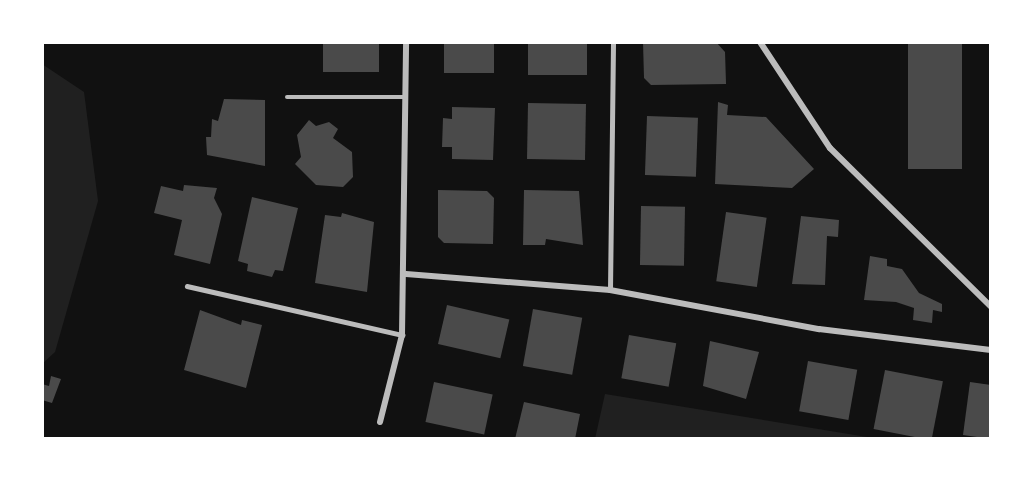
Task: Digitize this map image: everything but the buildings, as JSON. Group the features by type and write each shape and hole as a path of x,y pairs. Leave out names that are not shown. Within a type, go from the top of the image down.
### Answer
{"street":[{"path":"380,422 402,335 406,274 406,42"},
{"path":"760,42 830,148 991,307"},
{"path":"406,274 610,290 819,329 991,350"}],"lane":[{"path":"610,290 613,42"},
{"path":"287,97 406,97"},
{"path":"187,286 402,335"}],"shaded area":[{"path":"42,64 84,92 98,201 55,352 42,364"},
{"path":"605,394 879,439 595,439"}]}
